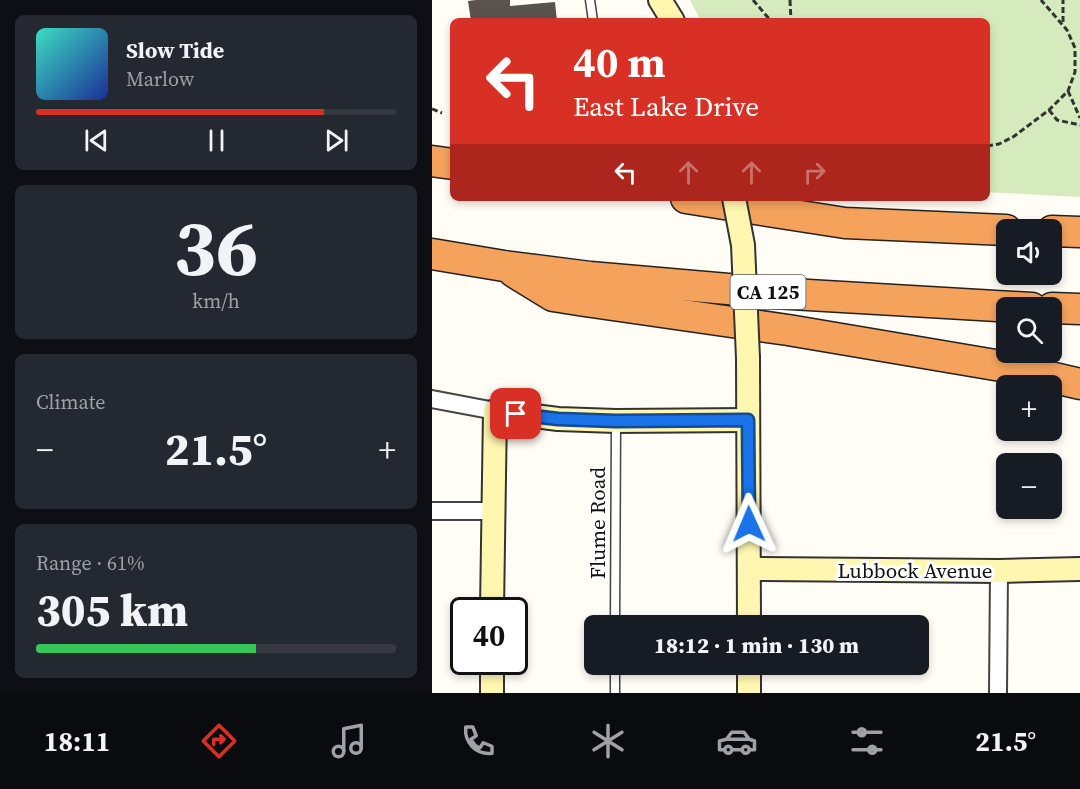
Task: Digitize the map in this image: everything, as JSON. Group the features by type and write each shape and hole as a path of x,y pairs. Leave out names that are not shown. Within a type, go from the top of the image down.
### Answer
{"highway":[{"path":"432,161 450,164"},
{"path":"705,201 845,223 996,230"},
{"path":"1062,231 1080,232"},
{"name":"CA 125","path":"432,254 590,277 763,292 996,306"},
{"path":"504,266 553,296 788,330 1007,367 1080,384"},
{"path":"1062,308 1080,309"}],"street":[{"path":"660,0 671,18"},
{"path":"735,201 743,245 748,358 749,615"},
{"path":"432,399 495,411 558,419 748,420"},
{"path":"492,597 495,411"},
{"path":"432,511 493,511"},
{"name":"Lubbock Avenue","path":"749,569 999,571 1080,569"},
{"path":"998,693 999,571"},
{"path":"492,675 492,693"},
{"path":"749,675 749,693"}],"lane":[{"path":"590,0 593,18"},
{"name":"Flume Road","path":"615,615 616,421"},
{"path":"615,675 615,693"}],"path":[{"path":"753,0 768,18"},
{"path":"790,0 791,18"},
{"path":"990,146 1013,137 1049,110 1068,91 1075,72 1075,48 1067,30 1041,0"},
{"path":"1063,0 1063,24"},
{"path":"1075,53 1080,52"},
{"path":"1068,91 1080,118"},
{"path":"432,109 442,113"},
{"path":"1049,110 1057,120 1080,125"}],"green space":[{"path":"690,0 1080,0 1080,197 990,192 990,18 699,18"}],"building":[{"path":"510,0 510,6 555,2 557,18 471,18 468,1"}],"route":[{"path":"516,414 558,419 616,421 748,420 749,524"}]}
